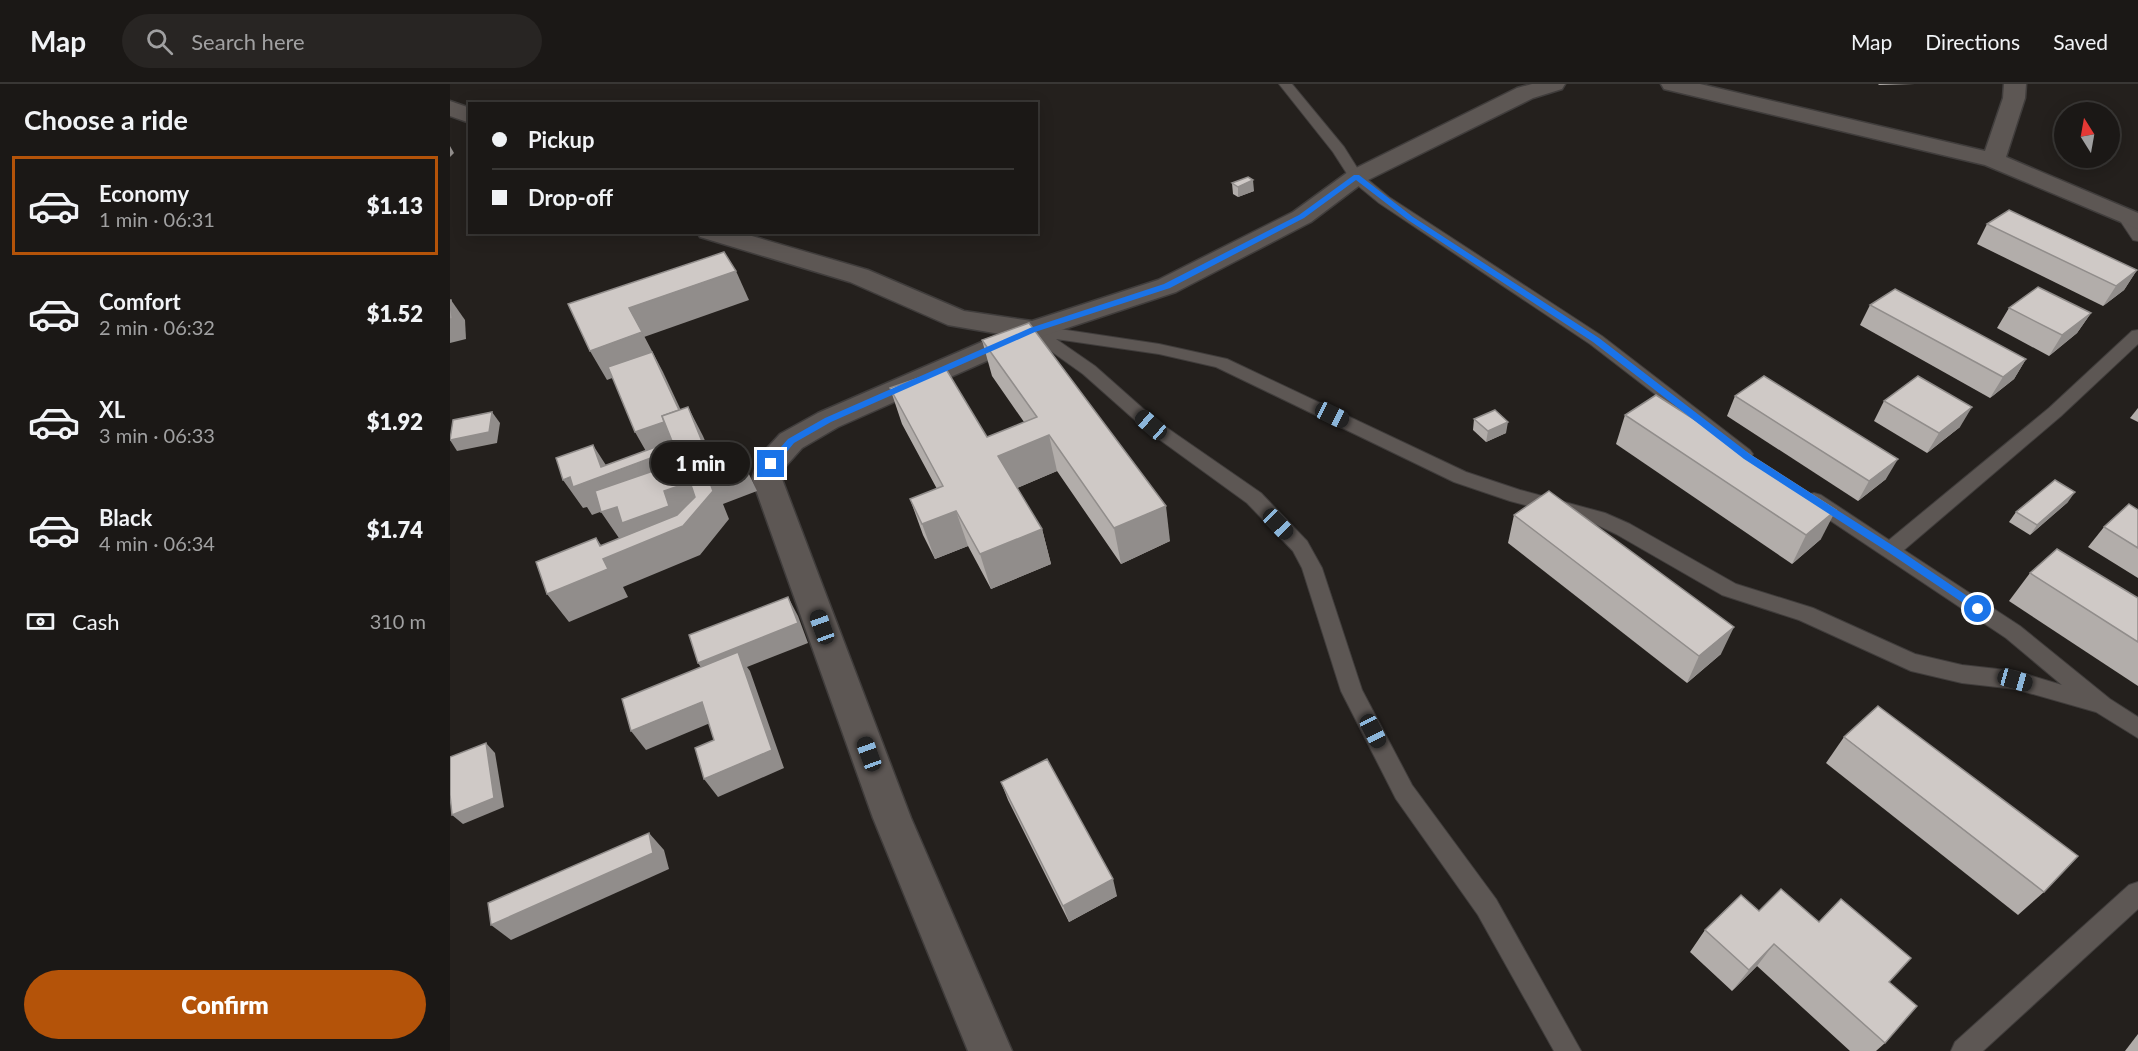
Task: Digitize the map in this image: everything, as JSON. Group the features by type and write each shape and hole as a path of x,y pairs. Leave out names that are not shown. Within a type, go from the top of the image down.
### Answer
{"street":[{"path":"990,1051 892,818 767,479 771,464 791,441 828,420 1033,330 1167,286 1302,217 1356,177 1525,93 1554,84"},
{"path":"1672,84 1946,147 1993,160 2131,219"},
{"path":"1993,160 2014,98 2016,84"},
{"path":"450,108 468,115"},
{"path":"716,234 859,276 958,319 1033,330"}],"lane":[{"path":"1285,84 1339,150 1356,177 1410,219 1596,340 1757,463"},
{"path":"2131,219 2138,237"},
{"path":"1033,330 1159,349 1221,363 1257,378 1460,477 1598,518 1623,529 1729,590 1806,614 1911,662 1962,674 2015,680 2102,705"},
{"path":"1033,330 1089,370 1151,425 1254,498 1300,546 1312,568 1352,691 1404,792 1487,908 1568,1051"},
{"path":"1892,549 2055,412 2138,335"},
{"path":"1796,488 1892,549 2013,632 2102,705 2138,729"},
{"path":"1964,1051 2138,893"}],"building":[{"path":"1248,177 1253,180 1238,187 1232,183"},
{"path":"2009,210 2137,270 2116,286 1987,224"},
{"path":"724,252 736,271 629,308 642,332 590,351 568,304"},
{"path":"2038,287 2091,313 2062,335 2009,308"},
{"path":"1895,289 2026,359 2003,377 1870,305"},
{"path":"451,300 452,319 450,319"},
{"path":"1029,323 1166,506 1114,528 1049,435 998,456 1042,529 980,554 956,511 922,524 910,499 943,486 890,388 946,369 987,437 1037,417 982,340"},
{"path":"652,352 679,410 662,416 664,422 635,432 608,367"},
{"path":"1764,376 1898,459 1869,481 1735,396"},
{"path":"1918,376 1972,407 1939,433 1884,401"},
{"path":"1656,395 1836,510 1806,535 1625,415"},
{"path":"688,407 710,461 738,451 742,462 707,475 713,491 683,526 603,559 608,569 547,594 536,562 596,538 600,546 677,515 695,497 690,482 664,491 669,506 622,523 617,507 601,512 595,491 656,470 660,479 683,471 675,449 573,487 570,477 563,480 556,458 593,445 601,467 672,441 662,416"},
{"path":"1495,410 1508,422 1488,431 1474,419"},
{"path":"492,412 489,432 450,440 453,420"},
{"path":"2055,480 2075,492 2037,525 2016,512"},
{"path":"1549,491 1734,627 1699,656 1514,515"},
{"path":"2129,504 2138,510 2138,548 2104,527"},
{"path":"2057,549 2138,598 2138,642 2030,573"},
{"path":"788,597 798,623 698,663 689,635"},
{"path":"738,652 772,750 704,779 695,748 714,740 702,702 631,731 622,699"},
{"path":"1878,706 2078,856 2044,892 1844,737"},
{"path":"486,743 494,798 452,815 450,757"},
{"path":"1047,759 1113,879 1063,906 1001,782"},
{"path":"649,833 653,853 491,925 488,903"},
{"path":"1781,889 1819,922 1841,899 1911,958 1889,982 1917,1006 1885,1043 1774,944 1749,970 1705,930 1741,895 1759,911"}],"route":[{"path":"771,464 791,441 828,420 1033,330 1167,286 1302,217 1356,177 1410,219 1596,340 1748,457 1892,549 1978,609"}]}
